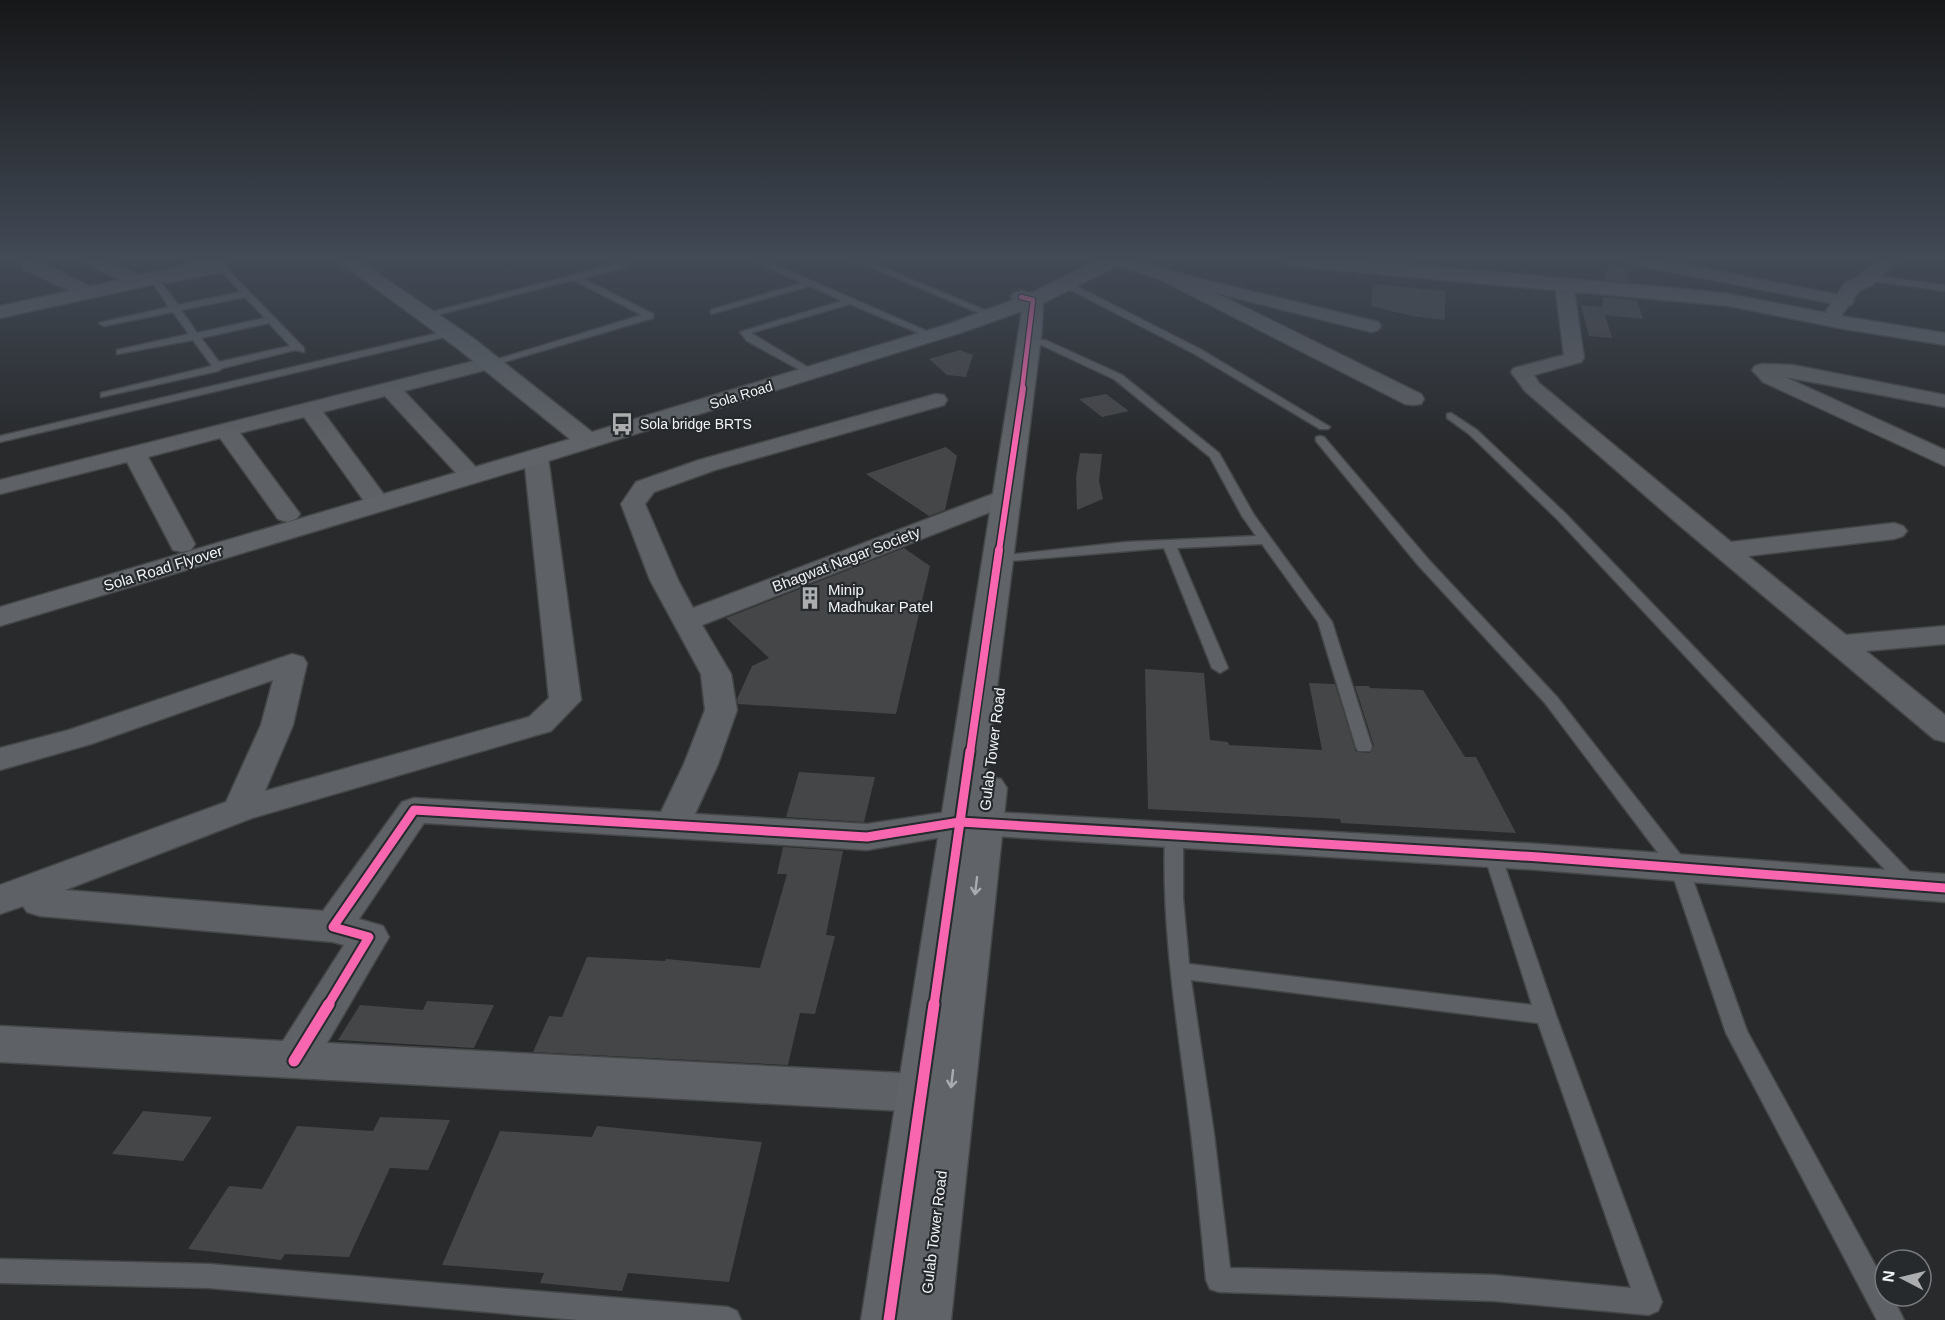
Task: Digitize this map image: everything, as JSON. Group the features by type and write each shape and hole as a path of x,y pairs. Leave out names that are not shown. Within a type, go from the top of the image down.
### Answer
{"street":[{"path":"435,322 583,438"},
{"name":"Sola Road","path":"325,514 536,457 583,438 953,322"},
{"name":"Sola Road","path":"325,514 374,496 583,438 972,322"},
{"path":"890,1320 922,1093 972,823 1007,497 1033,322"},
{"name":"Gulab Tower Road","path":"923,1320 972,823 1015,558 1042,342 1041,322"},
{"path":"1258,322 1413,399"},
{"path":"1353,322 1371,326"},
{"path":"1570,322 1574,358 1521,372 1532,387 1945,732"},
{"path":"1872,322 1945,339"},
{"path":"1879,322 1945,334"},
{"path":"0,487 490,363"},
{"path":"1945,401 1793,371 1762,370 1770,378 1945,459"},
{"path":"390,388 465,469"},
{"path":"673,825 701,764 721,710 716,674 664,580 633,504 645,487 707,465 936,400"},
{"path":"310,409 374,496"},
{"path":"226,430 293,519"},
{"path":"134,453 182,544"},
{"path":"0,900 240,810 540,724 565,700 536,457"},
{"name":"Bhagwat Nagar Society","path":"685,621 1007,497"},
{"path":"0,598 182,544 325,514"},
{"path":"0,630 297,537 325,514"},
{"name":"Sola Road Flyover","path":"0,603 293,519"},
{"name":"Sola Road Flyover","path":"0,616 293,519"},
{"path":"1726,551 1894,531"},
{"path":"1839,645 1945,635"},
{"path":"0,759 80,736 292,663 277,725 240,810"},
{"path":"333,927 414,810 867,837 972,823 1493,854 1928,887"},
{"path":"40,902 333,927 369,937 294,1061"},
{"path":"0,1044 922,1093"}],"lane":[{"path":"104,323 111,322"},
{"path":"187,322 217,366"},
{"path":"121,352 263,322"},
{"path":"105,394 203,373 218,368 217,366 298,349 272,322"},
{"path":"490,363 631,322"},
{"path":"781,322 745,332 750,339 804,368"},
{"path":"900,322 924,332"},
{"path":"1144,322 1257,385 1322,433 1423,562 1551,700 1680,868 1737,1033 1891,1320"},
{"path":"0,439 451,333"},
{"path":"1042,342 1118,377 1215,454 1248,516 1325,622 1364,747"},
{"path":"1451,416 1473,432 1562,517 1928,887"},
{"path":"1015,558 1126,546 1265,540"},
{"path":"1169,544 1220,668"},
{"path":"1174,836 1172,865 1179,971 1205,1149 1219,1280 1494,1288 1649,1302 1546,1015 1493,854"},
{"path":"1179,971 1546,1015"},
{"path":"0,1271 208,1276 728,1320"}],"building":[{"path":"1585,322 1607,322 1612,338 1589,336"},
{"path":"960,350 973,355 966,377 947,375 929,359"},
{"path":"1106,394 1129,411 1102,417 1079,399"},
{"path":"946,447 957,456 945,510 929,516 866,474"},
{"path":"1080,453 1102,454 1099,481 1103,499 1077,510 1076,478"},
{"path":"904,548 930,566 896,714 738,704 737,699 752,666 769,658 726,618"},
{"path":"1145,669 1204,673 1210,740 1228,742 1229,745 1322,750 1309,683 1335,684 1356,752 1370,753 1374,746 1355,686 1423,690 1465,757 1476,757 1516,833 1341,823 1340,819 1148,809"},
{"path":"799,772 875,777 864,822 786,817"},
{"path":"783,847 843,851 826,935 835,936 815,1014 800,1013 788,1065 533,1052 549,1016 562,1017 587,957 665,961 666,959 760,968 787,874 777,874"},
{"path":"427,1001 494,1005 474,1048 338,1040 360,1005 423,1010"},
{"path":"143,1111 212,1117 183,1161 112,1154"},
{"path":"380,1117 450,1120 428,1170 390,1168 349,1257 285,1254 281,1260 188,1249 229,1186 262,1189 297,1126 373,1131"},
{"path":"597,1126 762,1142 729,1282 628,1273 622,1291 540,1283 544,1273 442,1265 500,1131 592,1137"}],"cycle path":[{"path":"889,1320 1032,322"},
{"path":"294,1061 369,937 333,927 414,810 867,837 960,822 1539,857 1945,888"}],"place":[{"name":"Sola bridge BRTS","path":"622,424"},
{"name":"Minip Madhukar Patel","path":"810,598"}]}
